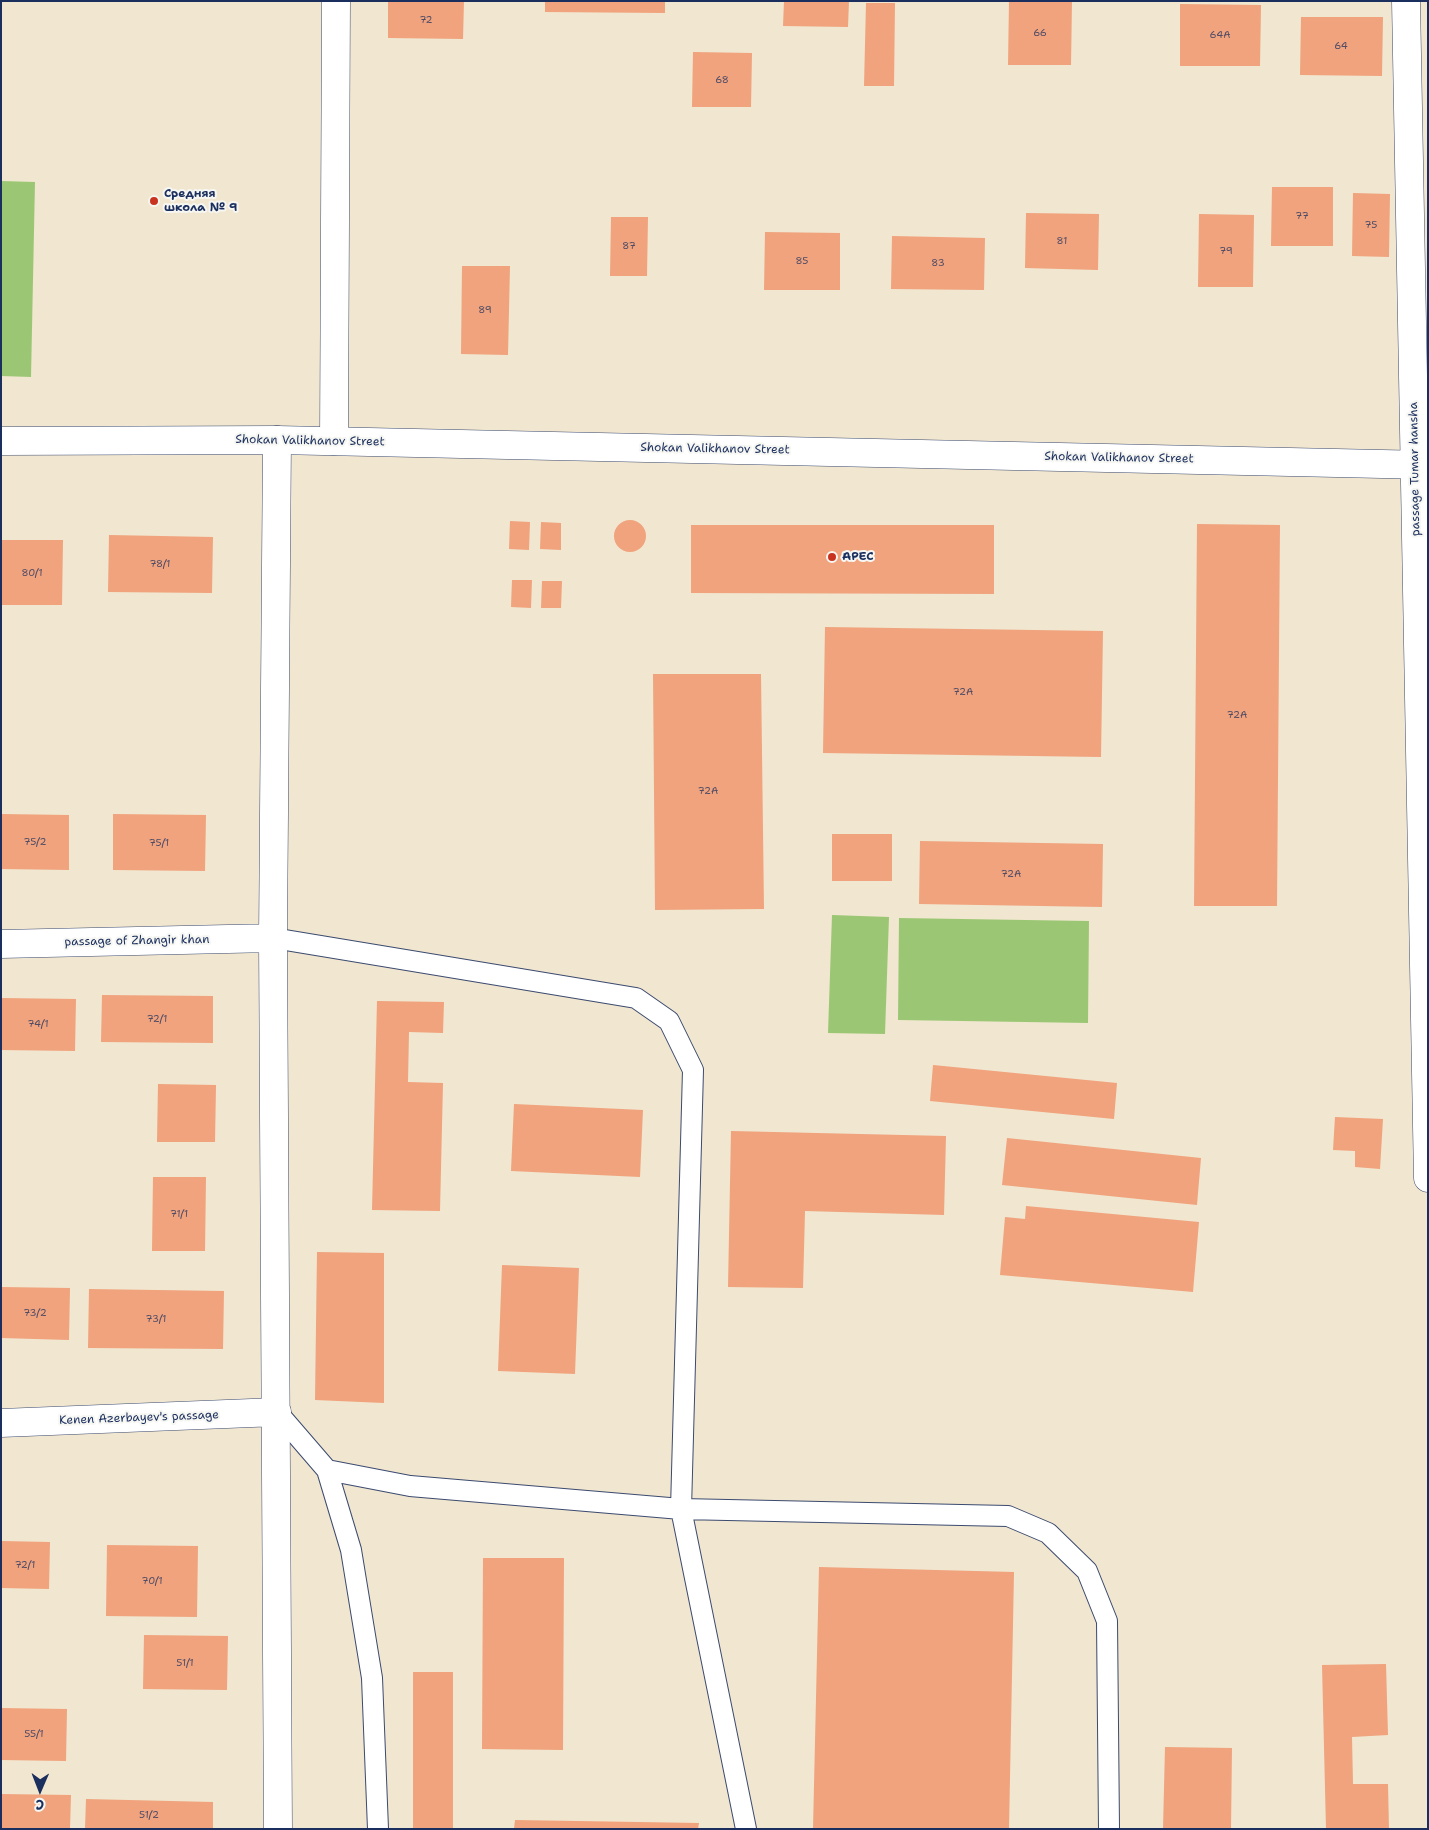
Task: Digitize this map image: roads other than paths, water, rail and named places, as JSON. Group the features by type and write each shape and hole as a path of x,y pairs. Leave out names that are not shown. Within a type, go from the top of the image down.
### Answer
{"street":[{"path":"334,441 336,1"},
{"name":"passage Tumar hansha","path":"1406,1 1422,465 1428,1178"},
{"name":"Shokan Valikhanov Street","path":"1,440 334,441 1422,465"},
{"path":"277,440 273,938 278,1829"},
{"name":"passage of Zhangir khan","path":"1,944 273,938"},
{"name":"Kenen Azerbayev's passage","path":"1,1423 277,1412"}],"lane":[{"path":"273,938 636,998 669,1021 693,1070 681,1509 746,1829"},
{"path":"277,1412 327,1470 351,1550 372,1678 378,1829"},
{"path":"327,1470 410,1486 681,1509 1008,1516 1048,1533 1087,1571 1107,1621 1109,1829"}],"place":[{"name":"Средняя школа № 9","path":"154,201"},
{"name":"APEC","path":"832,557"}]}
